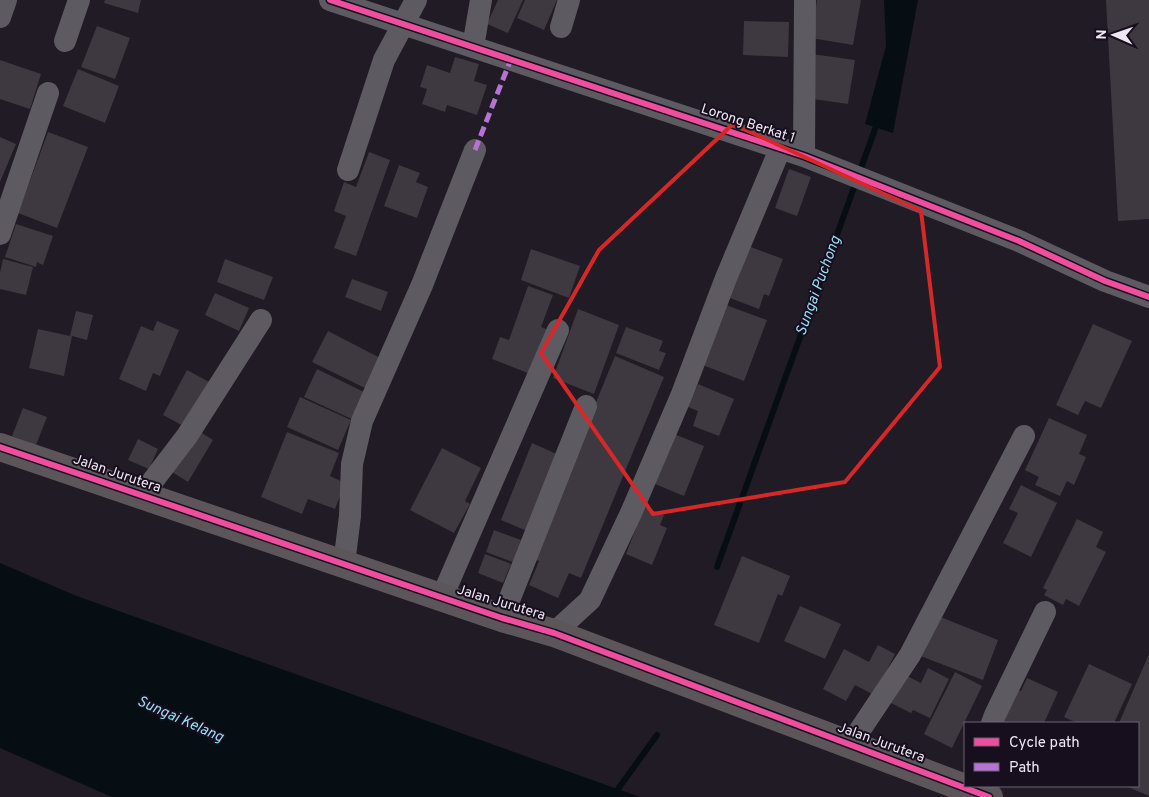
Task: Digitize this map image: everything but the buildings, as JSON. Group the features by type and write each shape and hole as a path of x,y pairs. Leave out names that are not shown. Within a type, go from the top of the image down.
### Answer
{"street":[{"path":"0,17 6,0"},
{"path":"65,41 79,0"},
{"name":"Lorong Berkat 1","path":"330,0 804,156 1019,241 1106,281 1149,297"},
{"path":"348,170 384,60 416,0"},
{"path":"473,47 481,0"},
{"path":"561,27 569,0"},
{"path":"804,156 805,0"},
{"path":"0,234 48,94"},
{"path":"554,632 590,600 631,513 682,394 726,278 780,149"},
{"path":"344,564 350,516 352,464 362,421 422,285 475,150"},
{"path":"142,496 187,436 261,320"},
{"path":"442,597 558,330"},
{"path":"502,618 586,406"},
{"path":"850,745 910,655 1024,436"},
{"name":"Jalan Jurutera","path":"0,447 502,618 554,632 850,745 964,785"},
{"path":"992,722 1045,612"}],"highlighted area":[{"path":"733,124 921,211 940,367 845,482 653,514 541,353 599,250"}],"water":[{"path":"884,0 918,0 893,133 865,124 886,46"},
{"name":"Sungai Kelang","path":"0,563 74,595 640,797 112,797 0,748"}],"waterway":[{"name":"Sungai Puchong","path":"717,567 878,121"},
{"name":"Sungai Puchong","path":"619,797 618,789 657,735"}],"marked path":[{"path":"475,150 511,59"}],"cycle path":[{"path":"330,0 804,156 1019,241 1105,281 1149,297"},
{"path":"0,447 502,618 554,633 989,797"}]}
